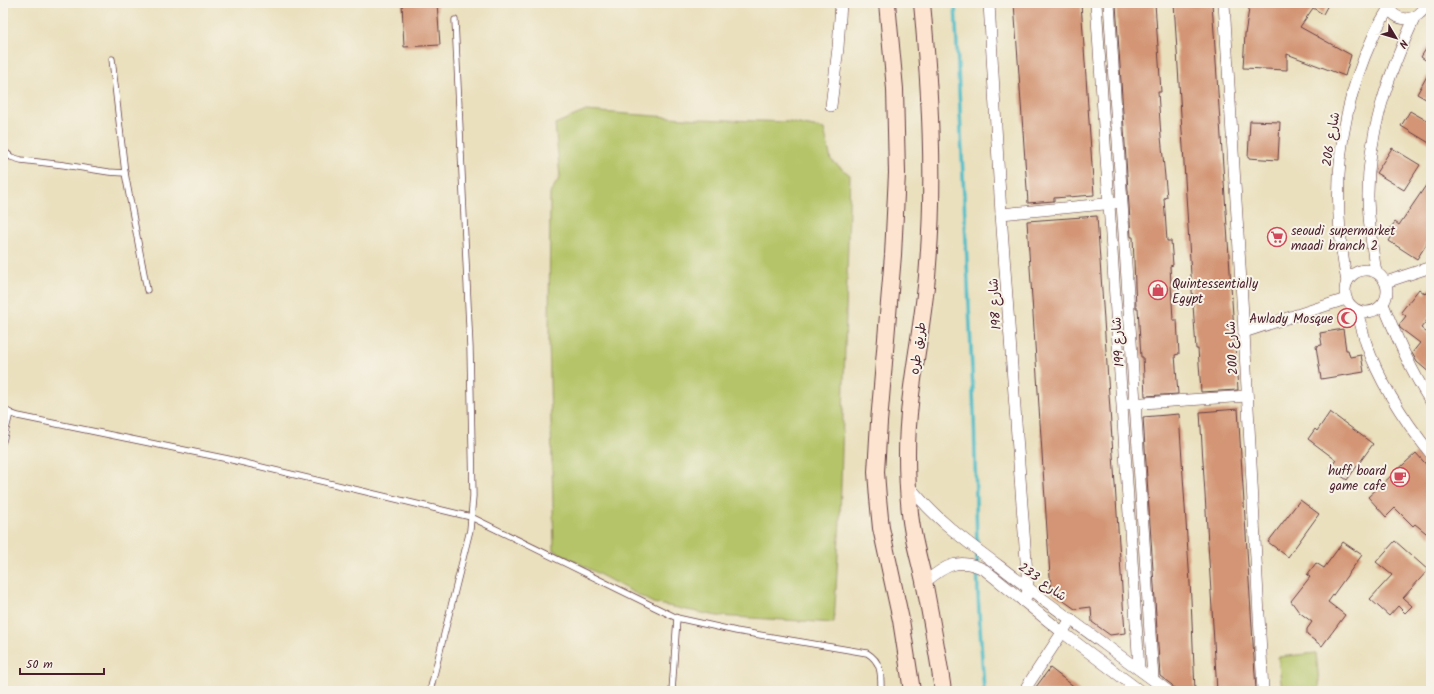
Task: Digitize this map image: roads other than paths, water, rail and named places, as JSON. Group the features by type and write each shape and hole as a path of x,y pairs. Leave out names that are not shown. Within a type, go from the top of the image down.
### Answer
{"main road":[{"path":"888,3 895,89 897,173 893,255 876,472 881,528 901,620 912,691"},
{"name":"طريق طره","path":"922,3 928,78 931,154 930,228 925,296 916,348 908,418 907,454 910,514 938,655 943,691"}],"street":[{"path":"831,106 841,3"},
{"name":"شارع 198","path":"989,3 1001,214 1028,588 1027,596 1023,601"},
{"name":"شارع 199","path":"1096,3 1139,669"},
{"name":"شارع 199","path":"1109,3 1136,404 1152,679"},
{"name":"شارع 200","path":"1224,3 1244,332 1263,691"},
{"path":"1388,6 1392,12 1400,18 1405,19 1415,17 1427,9"},
{"name":"شارع 206","path":"1347,282 1341,251 1338,220 1338,189 1341,150 1352,96 1361,66 1388,6"},
{"path":"1376,272 1370,235 1368,198 1370,160 1376,123 1386,87 1399,52 1415,17"},
{"path":"1001,214 1122,202"},
{"path":"1386,282 1431,267"},
{"path":"1368,270 1376,272 1382,276 1386,282 1388,290 1387,297 1378,309 1364,313 1357,311 1350,306 1346,299 1345,290 1347,282 1359,271 1368,270"},
{"path":"1244,332 1346,299"},
{"path":"1383,304 1399,344 1418,382 1431,402"},
{"path":"1357,311 1366,343 1379,374 1394,403 1412,430 1431,454"},
{"path":"1122,404 1247,396"},
{"name":"شارع 233","path":"908,486 945,524 1028,588 1168,691"},
{"name":"شارع 233","path":"924,583 951,564 969,563 985,570 1062,632 1140,691"},
{"path":"1026,691 1027,686 1071,619"}],"lane":[{"path":"430,691 470,530 473,496 470,348 455,20"},
{"path":"112,58 125,173 147,290"},
{"path":"3,150 11,156 21,160 125,173"},
{"path":"3,408 18,416 228,459 471,516 677,618 736,631 867,653 872,656 879,665 881,691"},
{"path":"3,441 10,413"},
{"path":"672,691 677,618"}],"waterway":[{"path":"955,3 974,413 977,546"},
{"path":"977,552 984,691"}],"place":[{"name":"seoudi supermarket maadi branch 2","path":"1277,237"},
{"name":"Quintessentially Egypt","path":"1158,290"},
{"name":"Awlady Mosque","path":"1347,318"},
{"name":"huff board game cafe","path":"1400,477"}]}
